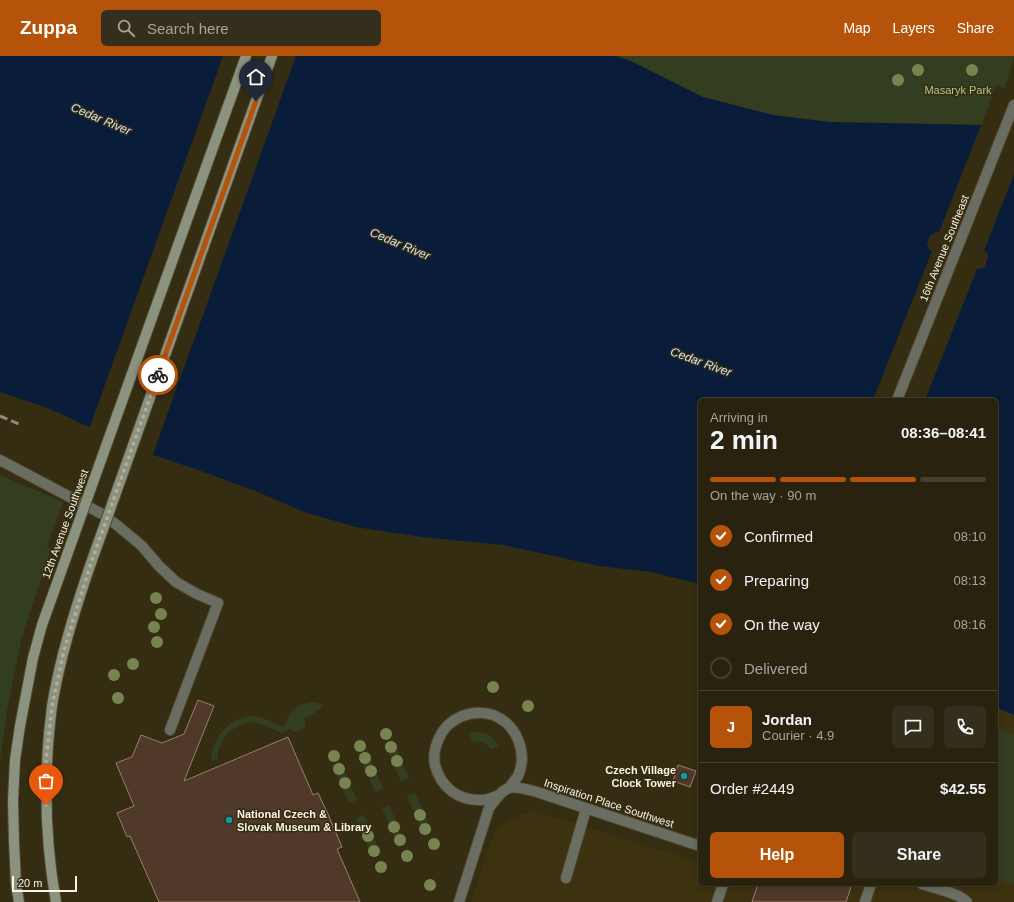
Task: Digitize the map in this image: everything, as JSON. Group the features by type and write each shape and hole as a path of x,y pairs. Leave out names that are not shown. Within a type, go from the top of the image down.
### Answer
{"main road":[{"name":"12th Avenue Southwest","path":"19,902 16,884 14,841 13,801 15,760 33,658 42,625 246,56"},
{"path":"56,902 48,846 46,761 52,706 64,650 91,563 272,56"}],"street":[{"name":"16th Avenue Southeast","path":"898,398 1014,105"},
{"path":"0,460 107,518 142,546 159,566 176,582 197,594 218,603 170,730"},
{"path":"478,713 493,715 506,723 516,734 521,748 522,764 517,777 508,788 497,796 483,800 469,800 456,795 445,786 437,774 434,760 435,746 441,733 450,722 463,716 478,713"},
{"name":"Inspiration Place Southwest","path":"508,788 537,792 698,845"},
{"path":"459,902 487,815 497,796"},
{"path":"566,878 586,809"},
{"path":"718,902 722,886"},
{"path":"865,902 870,886"},
{"path":"929,886 958,895 967,902"}],"shaded area":[{"path":"998,708 1014,715 1014,902 471,902 489,846 496,831 507,821 520,815 530,812 541,813 698,861 698,886 998,886"}],"green space":[{"name":"Masaryk Park","path":"616,56 1014,57 1005,88 996,85 982,125 829,122 773,115 703,97 631,61"},
{"path":"0,475 63,502 47,547 51,549 22,637 7,710 0,760"},
{"path":"317,702 323,706 320,710 304,719 306,727 295,732 289,729 282,733 255,722 248,722 235,728 224,738 220,746 217,760 211,761 214,744 218,737 230,724 245,717 257,716 284,727 294,709 306,703"},
{"path":"998,727 1014,735 1014,884 998,880"},
{"path":"477,732 490,736 499,746 491,749 483,743 473,742 469,734"},
{"path":"392,739 409,778 401,781 384,743"},
{"path":"367,750 383,789 375,792 358,754"},
{"path":"340,761 357,800 349,803 332,765"},
{"path":"415,793 432,831 424,835 407,796"},
{"path":"389,805 406,844 398,847 382,808"},
{"path":"364,815 381,854 372,857 356,819"}],"water":[{"name":"Cedar River","path":"0,56 616,56 631,61 703,97 773,115 829,122 982,125 1014,133 1014,715 998,708 998,398 698,398 698,584 651,572 599,566 503,545 422,537 356,527 304,512 258,492 139,450 48,408 0,392"}],"pier":[{"path":"223,56 296,56 152,457 89,429"},
{"path":"982,123 1014,131 1014,174 984,251 988,255 986,264 984,268 977,269 926,398 874,398 932,251 929,249 927,243 930,236 936,232 939,232"}],"building":[{"name":"National Czech & Slovak Museum & Library","path":"198,700 214,706 184,781 288,737 313,795 318,793 328,814 342,847 337,849 360,902 159,902 130,836 127,837 117,813 134,806 116,763 132,757 141,735 162,743 184,734"},
{"name":"Czech Village Clock Tower","path":"678,765 696,771 690,787 673,781"},
{"path":"757,886 851,886 846,902 752,902"}],"railway":[{"path":"0,416 19,424"}],"way so far":[{"path":"46,805 46,761 52,706 64,650 78,600 158,375"}],"place":[{"name":"Czech Village Clock Tower","path":"684,776"},
{"name":"National Czech & Slovak Museum & Library","path":"229,820"}],"route":[{"path":"158,375 256,101"}]}
